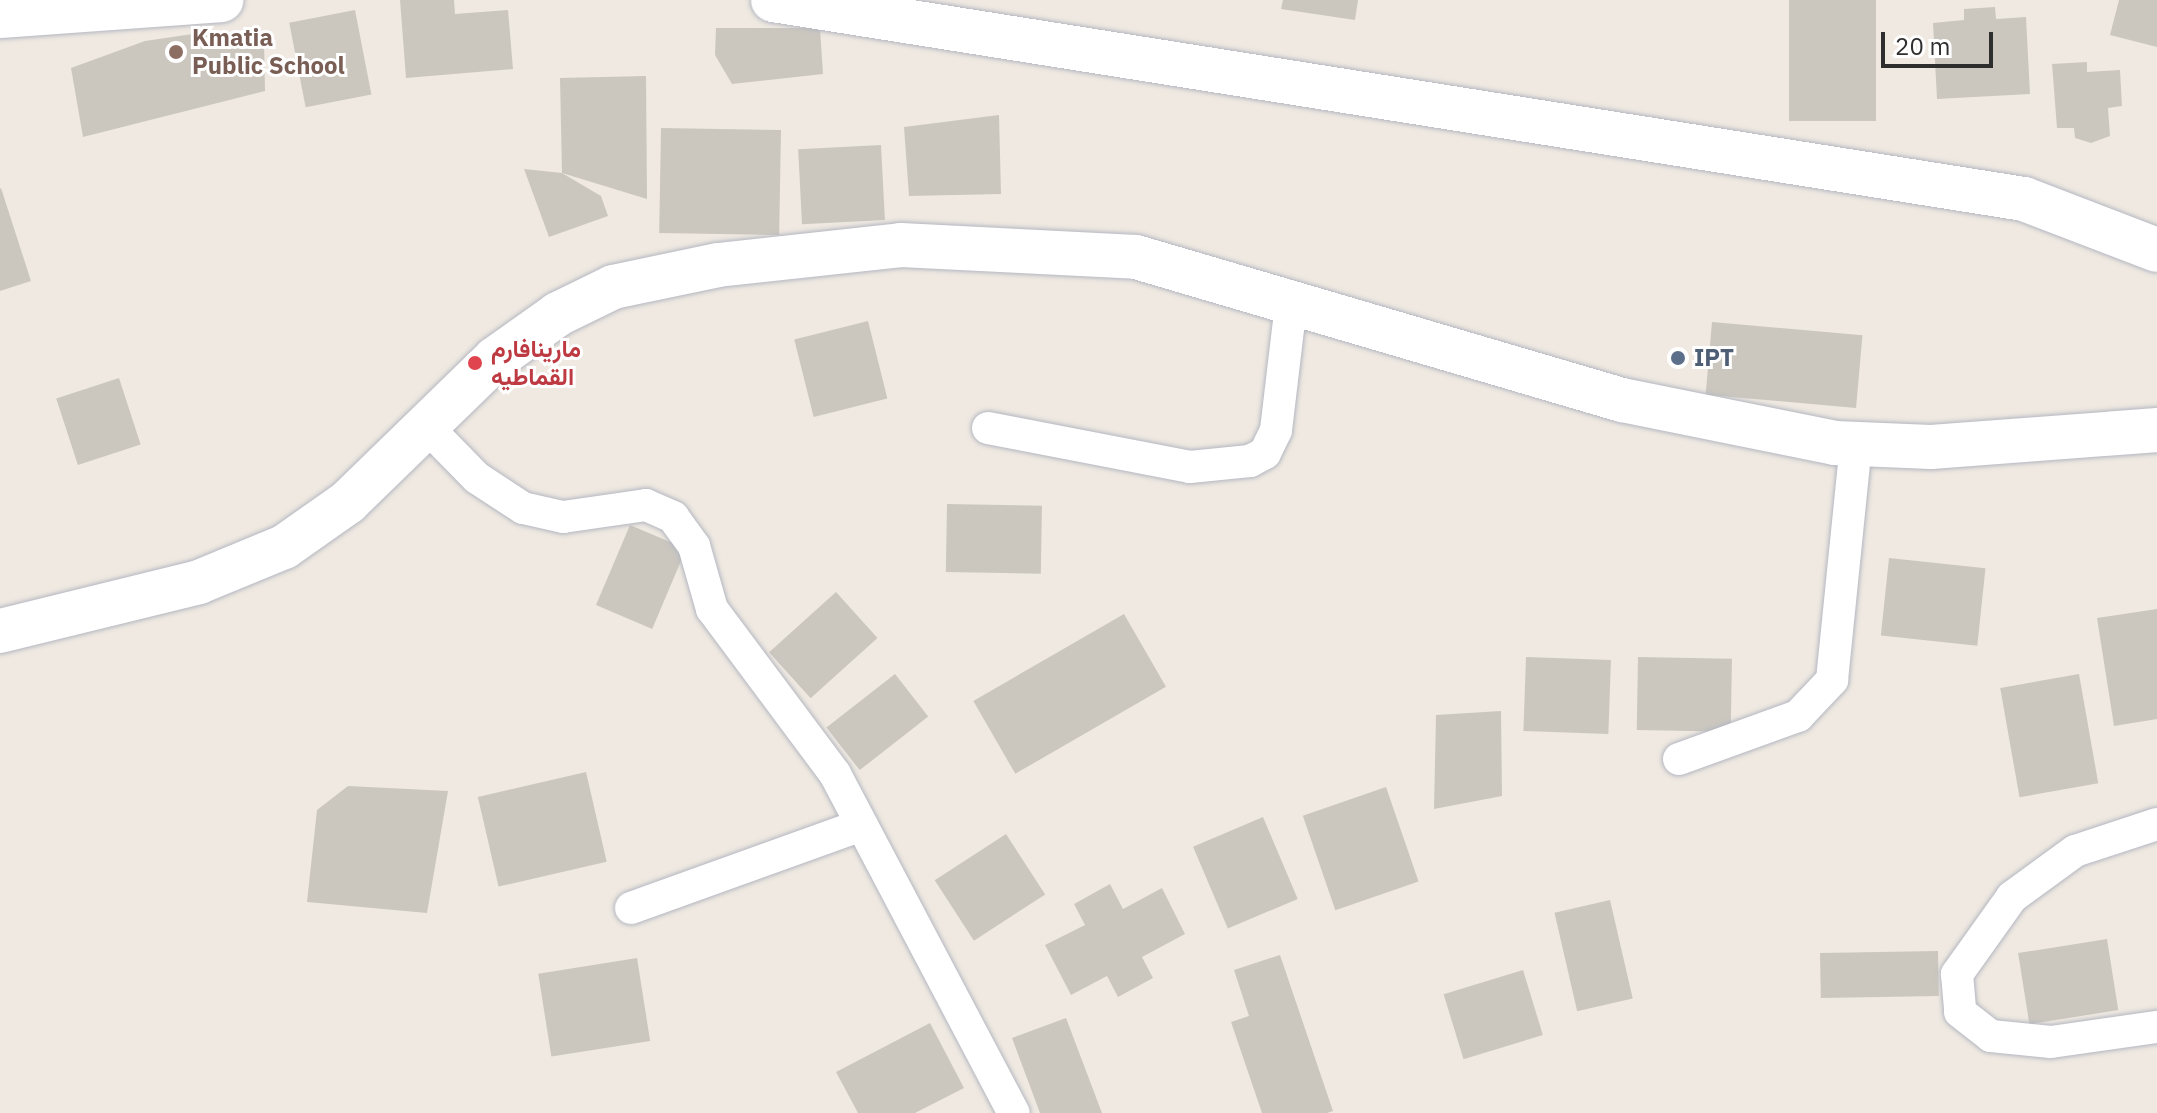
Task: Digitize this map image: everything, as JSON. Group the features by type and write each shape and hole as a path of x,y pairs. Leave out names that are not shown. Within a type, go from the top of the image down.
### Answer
{"main road":[{"path":"0,16 221,0"},
{"path":"773,0 2024,199 2157,250"},
{"path":"0,631 199,582 284,547 348,502 428,428 495,359 558,314 613,287 718,265 901,245 1061,249 1136,257 1622,400 1856,444 1931,447 2157,430"}],"street":[{"path":"988,428 1190,467 1236,467 1265,453 1276,430 1291,304"},
{"path":"428,428 477,478 523,508 563,517 646,505 673,517 694,546 712,609 835,774 1014,1113"},
{"path":"1679,759 1798,716 1832,680 1856,444"},
{"path":"2157,824 2075,851 2012,897 1957,974 1960,1012 1991,1036 2051,1042 2157,1027"},
{"path":"631,908 862,825"}],"building":[{"path":"400,0 454,0 455,14 508,10 513,69 406,78"},
{"path":"1283,0 1358,0 1355,20 1281,9"},
{"path":"1789,0 1876,0 1876,121 1789,121"},
{"path":"2119,0 2157,0 2157,47 2110,35"},
{"path":"1995,7 1996,19 2026,17 2030,94 1937,99 1933,23 1964,20 1964,9"},
{"path":"355,10 371,94 306,107 289,23"},
{"path":"716,28 820,28 823,74 732,84 715,55"},
{"path":"213,31 217,46 264,40 265,91 83,137 71,68 145,41"},
{"path":"2087,62 2087,72 2120,70 2122,106 2108,108 2110,136 2091,143 2075,138 2074,128 2057,128 2052,64"},
{"path":"646,76 647,199 562,173 560,78"},
{"path":"999,115 1001,194 909,196 904,127"},
{"path":"661,128 781,130 779,235 659,233"},
{"path":"881,145 885,220 802,224 798,149"},
{"path":"524,169 562,173 601,196 608,216 549,237"},
{"path":"0,189 31,281 0,291"},
{"path":"868,321 887,399 814,417 794,339"},
{"path":"1712,322 1862,335 1856,408 1706,395"},
{"path":"119,378 141,445 78,465 56,398"},
{"path":"947,504 1042,506 1041,574 946,572"},
{"path":"630,525 686,549 652,629 596,605"},
{"path":"1889,558 1985,568 1977,646 1881,636"},
{"path":"836,592 877,638 811,698 769,652"},
{"path":"2157,609 2157,719 2114,726 2097,618"},
{"path":"1124,614 1166,687 1015,774 973,701"},
{"path":"1526,657 1611,660 1608,734 1523,731"},
{"path":"1638,657 1732,659 1731,732 1637,730"},
{"path":"895,674 928,717 860,770 826,728"},
{"path":"2079,674 2098,783 2019,797 2000,688"},
{"path":"1501,711 1502,796 1434,809 1436,715"},
{"path":"586,772 607,862 499,887 478,797"},
{"path":"348,786 448,791 427,913 307,902 317,810"},
{"path":"1386,787 1419,882 1335,910 1303,816"},
{"path":"1263,817 1298,899 1228,929 1193,847"},
{"path":"1006,834 1045,894 974,941 935,880"},
{"path":"1110,884 1123,909 1162,888 1185,934 1142,957 1153,978 1118,997 1107,976 1071,995 1045,945 1085,925 1074,904"},
{"path":"1610,900 1633,998 1577,1011 1554,913"},
{"path":"2107,939 2118,1010 2029,1024 2018,953"},
{"path":"1938,951 1939,996 1821,998 1820,953"},
{"path":"1280,955 1333,1111 1327,1113 1262,1113 1231,1022 1249,1016 1234,970"},
{"path":"637,958 650,1041 551,1057 538,974"},
{"path":"1523,970 1543,1035 1464,1059 1444,994"},
{"path":"1066,1018 1102,1113 1040,1113 1012,1038"},
{"path":"930,1023 964,1088 915,1113 858,1113 836,1072"}],"place":[{"name":"Kmatia Public School","path":"176,52"},
{"name":"IPT","path":"1678,358"},
{"name":"مارينافارم القماطيه","path":"475,363"}]}
